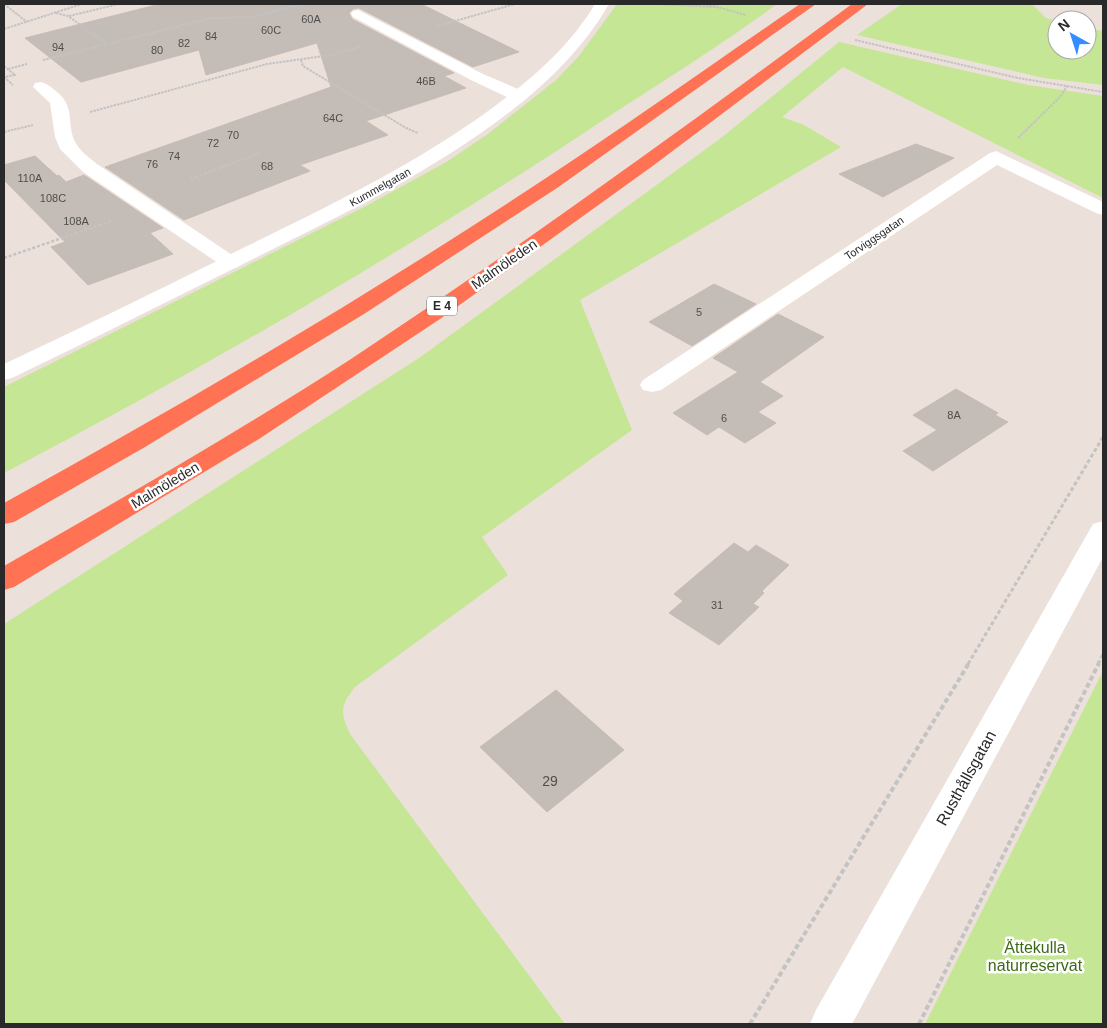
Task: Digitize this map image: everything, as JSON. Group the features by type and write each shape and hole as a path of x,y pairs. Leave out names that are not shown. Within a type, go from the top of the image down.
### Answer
{"highway":[{"path":"4,515 136,441 356,309 550,184 809,4"},
{"name":"Malmöleden","path":"4,579 174,480 285,411 402,334 600,197 861,4"}],"street":[{"name":"Kummelgatan","path":"4,372 364,197 450,146 519,96 558,61 575,42 601,4"},
{"path":"358,14 477,77 519,96"},
{"path":"41,87 58,100 63,118 64,137 69,149 90,168 231,263"},
{"path":"996,156 1103,210"},
{"name":"Torviggsgatan","path":"652,385 996,156"},
{"name":"Rusthållsgatan","path":"830,1024 1103,531"}],"path":[{"path":"4,4 28,22"},
{"path":"4,29 82,4"},
{"path":"68,16 119,4"},
{"path":"8,69 212,18 253,17 303,4"},
{"path":"4,132 267,64 331,55 515,4"},
{"path":"657,4 715,7"},
{"path":"706,4 749,15"},
{"path":"55,12 68,16 106,43"},
{"path":"854,40 1018,78 1103,92"},
{"path":"301,60 303,66 406,128 450,146"},
{"path":"4,66 15,74 4,77"},
{"path":"996,156 1012,144 1061,96 1067,86"},
{"path":"190,179 260,153"},
{"path":"4,258 149,208"},
{"path":"750,1024 882,808 1103,437"},
{"path":"919,1024 1103,654"}],"green space":[{"path":"617,4 777,4 706,54 513,179 370,267 225,352 4,473 4,387 366,206 448,161 488,134 556,80 579,56"},
{"path":"902,4 1032,4 1047,18 1047,60 1097,60 1097,30 1103,31 1103,85 1044,78 857,35"},
{"path":"839,42 1028,85 1103,96 1103,198 843,67 782,117 804,125 841,147 580,300 632,430 482,537 508,575 355,687 344,704 344,720 350,734 565,1024 4,1024 4,624 419,358 721,138"},
{"name":"Ättekulla naturreservat","path":"1103,671 1103,1024 925,1024"}],"building":[{"path":"160,4 421,4 519,52 473,67 359,8 353,9 349,13 352,19 454,73 444,76 466,88 366,121 388,135 300,165 310,171 184,220 105,167 331,87 317,43 206,75 199,50 81,82 25,38"},
{"path":"916,144 954,158 883,197 839,174"},
{"path":"35,156 66,182 84,175 163,228 150,233 173,254 88,285 51,247 65,242 4,180 4,165"},
{"path":"714,284 756,304 692,346 649,322"},
{"path":"778,314 824,337 760,382 783,396 758,412 776,423 745,443 719,427 707,435 673,413 738,372 713,358"},
{"path":"956,389 998,413 995,415 1008,422 933,471 903,451 937,430 913,415"},
{"path":"734,543 748,552 756,545 789,565 762,591 764,593 753,604 759,607 719,645 669,613 683,601 674,594"},
{"path":"556,690 624,750 547,812 480,747"}]}
